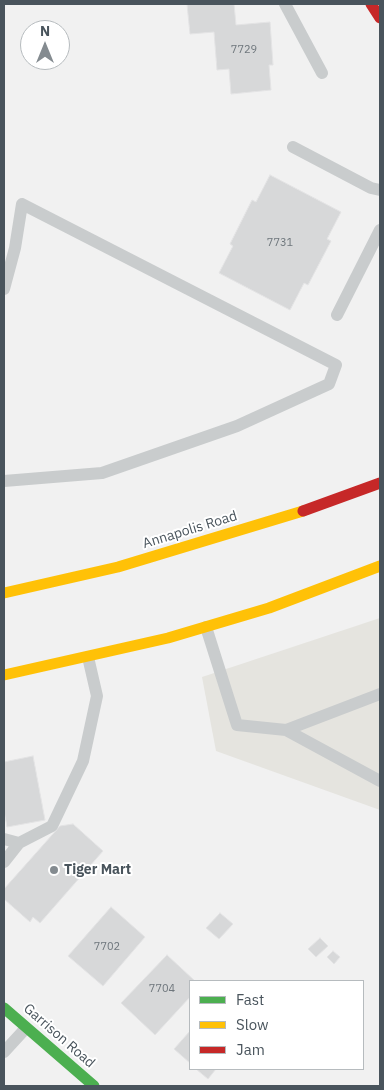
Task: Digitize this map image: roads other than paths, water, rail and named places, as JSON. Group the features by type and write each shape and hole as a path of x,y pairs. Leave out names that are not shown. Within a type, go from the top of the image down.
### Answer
{"main road":[{"path":"371,4 380,18"},
{"name":"Annapolis Road","path":"4,593 118,567 201,543 298,513 380,483"},
{"path":"4,675 168,638 269,608 379,572"},
{"name":"Garrison Road","path":"4,1008 94,1086"}],"lane":[{"path":"285,4 322,73"},
{"path":"293,147 371,188 380,190"},
{"path":"4,289 15,248 22,204 336,365 329,384 237,426 102,473 4,482"},
{"path":"337,315 380,230"},
{"path":"206,627 237,725 286,730 380,781"},
{"path":"4,862 19,843 52,826 84,761 97,696 88,657"},
{"path":"286,730 380,694"},
{"path":"4,838 19,843"},
{"path":"4,1052 26,1028"}],"place":[{"name":"Tiger Mart","path":"54,870"}]}
